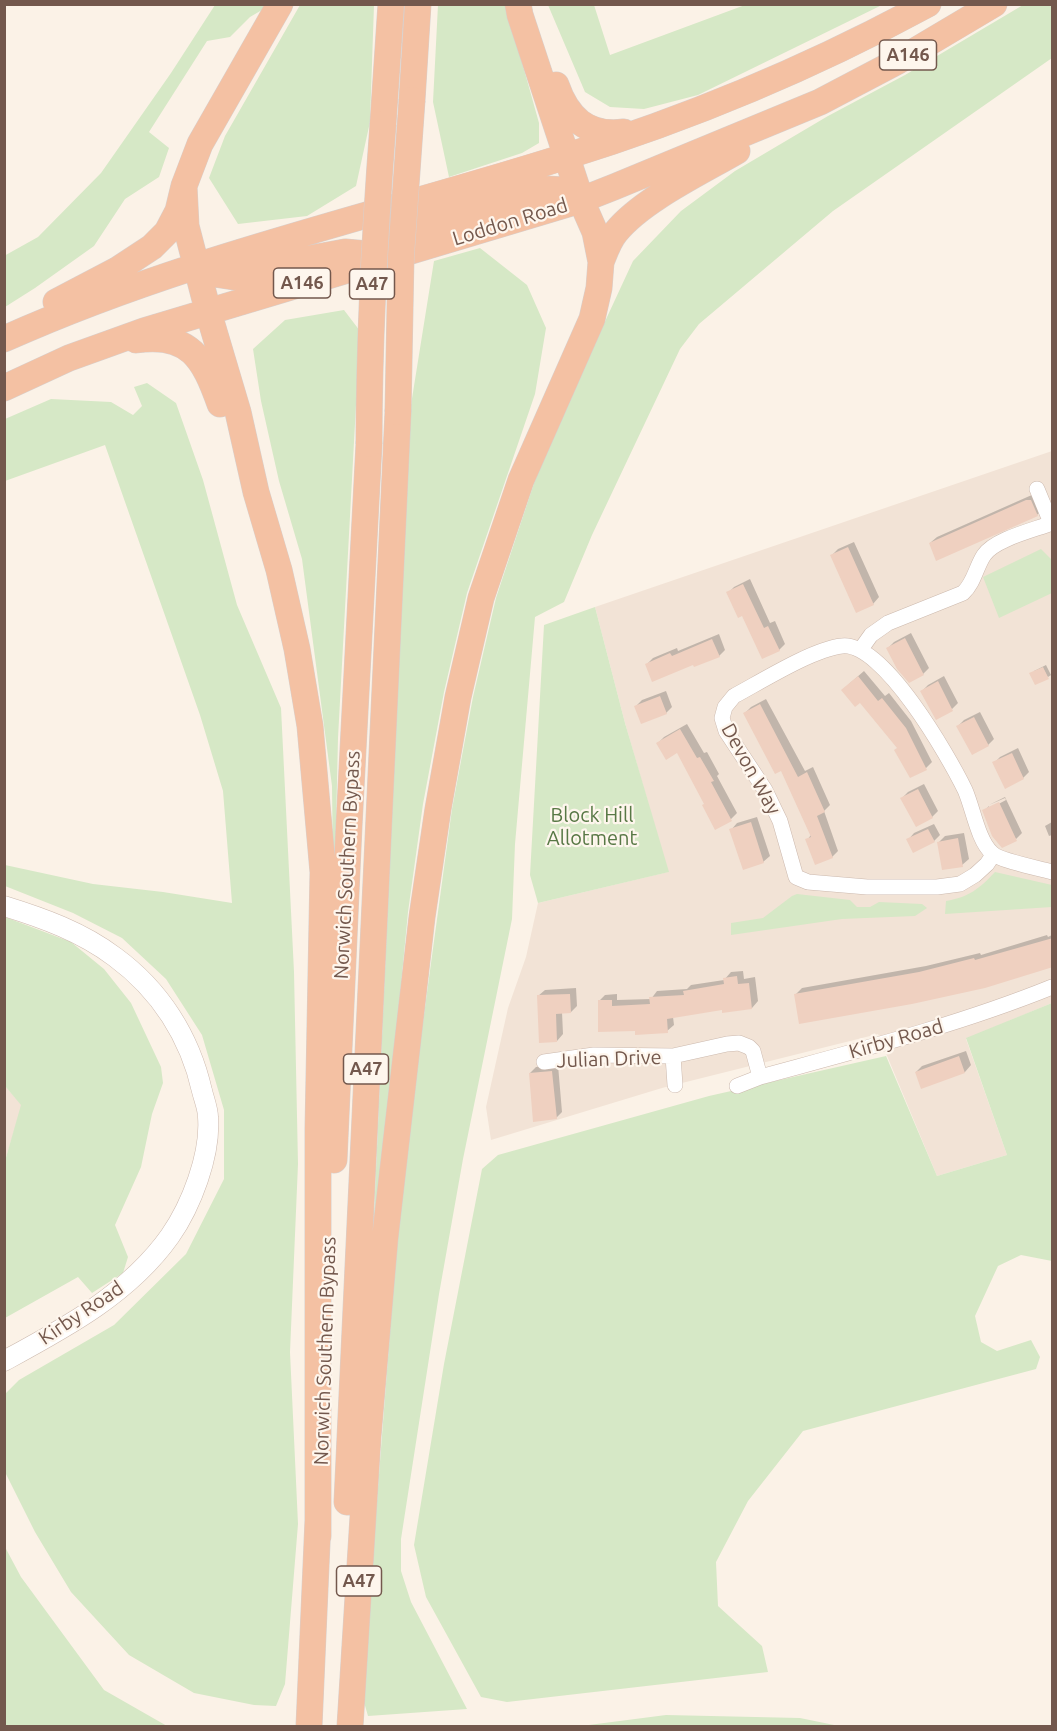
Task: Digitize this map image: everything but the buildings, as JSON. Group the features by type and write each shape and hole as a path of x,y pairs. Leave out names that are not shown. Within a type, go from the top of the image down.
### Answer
{"highway":[{"name":"A47","path":"4,326 75,293 117,270 152,247 166,232 178,211 184,186 200,144 280,4"},
{"name":"Norwich Southern Bypass","path":"309,1726 349,826 369,444 370,326 391,4"},
{"name":"Norwich Southern Bypass","path":"337,1726 357,1247 398,412 401,256 418,4"},
{"name":"A47","path":"518,4 566,156 595,232 602,262"},
{"path":"530,4 560,96 572,116 597,131 615,133 646,128"},
{"name":"A146","path":"4,339 196,266 566,156 646,128 750,90 892,24 928,4"},
{"name":"Loddon Road","path":"4,388 69,358 144,331 581,200 820,102 898,62 994,4"},
{"name":"A47","path":"350,1726 368,1436 385,1238 422,917 458,697 481,598 521,480 592,319 602,262 615,233 634,215 679,185 820,102"},
{"name":"A47","path":"184,186 186,226 238,412 256,492 279,570 297,649 310,726 323,872 318,1129 318,1536"},
{"path":"290,237 416,225 545,189 565,190 581,200"},
{"name":"A47","path":"196,266 220,277 234,277 291,262 345,252 396,256"},
{"name":"A47","path":"69,358 138,340 164,339 181,344 188,349 203,363 209,375 256,492"}],"street":[{"path":"1037,489 1052,523 1008,539 991,549 985,555 969,587 963,593 888,623 871,635 861,649 874,658 903,690 924,720 952,764 966,792 986,845 993,855 1053,872"},
{"name":"Devon Way","path":"861,649 844,645 822,651 734,696 725,707 722,718 726,731 765,790 780,821 796,877 808,882 867,887 937,887 960,884 975,875 993,855"},
{"name":"Kirby Road","path":"4,906 75,932 115,957 147,984 170,1011 187,1044 199,1077 208,1118 205,1150 198,1183 185,1212 168,1238 129,1281 95,1308 59,1332 4,1361"},
{"name":"Kirby Road","path":"737,1086 760,1077 916,1035 1053,987"},
{"name":"Julian Drive","path":"544,1062 594,1055 673,1056 727,1044 744,1044 753,1051 760,1077"},
{"name":"Julian Drive","path":"673,1056 675,1085"}],"shaded area":[{"path":"1052,451 1052,1003 966,1039 1007,1155 937,1176 878,1034 662,1088 491,1140 486,1107 508,1008 526,957 538,903 668,872 625,723 595,607"},
{"path":"5,1086 22,1105 5,1161"}],"green space":[{"path":"215,5 267,5 267,7 250,17 230,37 207,41 149,132 169,148 159,177 125,199 94,246 5,307 4,256 38,237 101,173"},
{"path":"300,5 374,5 370,122 356,186 307,216 238,224 209,178 225,136"},
{"path":"438,5 506,5 539,123 539,143 522,153 449,177 433,102"},
{"path":"548,5 594,5 610,55 745,5 882,5 698,95 644,109 610,107 585,92"},
{"path":"1023,5 1052,5 1052,58 833,211 699,324 680,349 592,535 564,602 535,617 515,844 512,919 463,1159 439,1294 401,1539 401,1571 411,1602 467,1709 368,1716 362,1695 402,1176 452,809 473,697 496,598 535,480 570,397 633,261 681,211 735,171"},
{"path":"480,248 527,285 546,328 535,394 467,593 444,692 423,804 408,912 377,1237 373,1237 410,411 434,261"},
{"path":"344,310 360,331 338,738 335,870 333,870 332,786 302,559 279,481 261,401 253,349 285,320"},
{"path":"147,383 176,403 203,480 237,605 281,708 294,972 298,1164 290,1352 298,1524 285,1684 276,1706 254,1705 194,1693 129,1655 71,1592 35,1532 5,1472 5,1394 19,1380 114,1325 186,1254 224,1179 224,1110 202,1035 166,979 122,938 73,913 5,886 5,865 93,884 232,903 223,791 200,715 105,445 5,481 5,419 51,399 111,402 133,415 142,406 134,387"},
{"path":"1041,549 1052,560 1052,593 999,618 983,577"},
{"name":"Block Hill Allotment","path":"595,607 625,723 669,872 538,903 530,875 544,625"},
{"path":"995,872 1052,885 1052,907 945,914 946,901 973,891"},
{"path":"797,894 850,900 857,907 870,907 879,902 922,904 927,908 915,916 842,919 731,935 731,923 763,918"},
{"path":"5,917 71,942 104,969 131,1003 161,1067 163,1083 152,1114 141,1167 115,1225 128,1257 123,1273 92,1293 78,1277 5,1318 5,1161 21,1105 5,1086"},
{"path":"1052,1003 1052,1261 1021,1255 998,1266 975,1316 981,1342 997,1351 1031,1340 1040,1357 1036,1369 803,1431 748,1501 716,1562 718,1606 762,1646 768,1672 507,1702 481,1697 426,1597 414,1545 444,1364 482,1169 498,1155 709,1096 886,1056 937,1176 1007,1155 966,1038"},
{"path":"5,1547 21,1577 104,1690 167,1726 5,1726"},
{"path":"666,1715 800,1718 839,1726 581,1726"}]}
